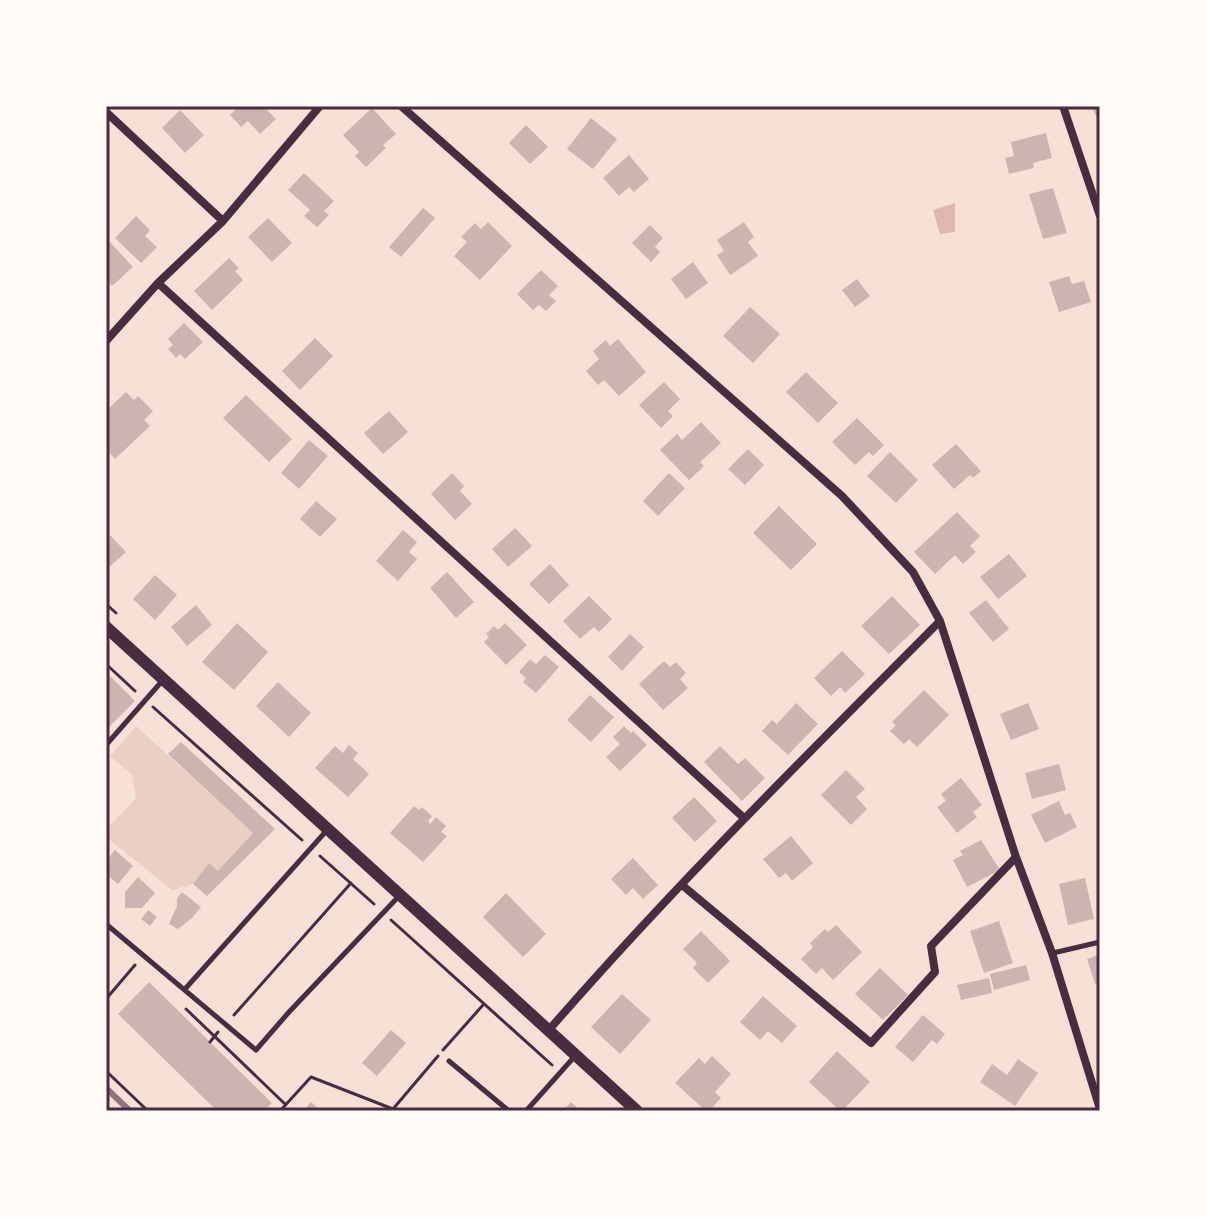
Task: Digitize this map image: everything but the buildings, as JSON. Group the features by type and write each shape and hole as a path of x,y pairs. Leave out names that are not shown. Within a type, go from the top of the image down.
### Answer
{"street":[{"path":"106,341 158,283 223,221 320,106"},
{"path":"401,106 842,496 913,572 940,621 1016,857 1052,953 1100,1109"},
{"path":"1063,106 1100,216"},
{"path":"106,112 223,221"},
{"path":"158,283 744,818"},
{"path":"548,1031 614,955 744,818 940,621"},
{"path":"106,627 637,1111"},
{"path":"682,885 871,1043 935,972 931,946 1016,857"}],"lane":[{"path":"106,745 163,679"},
{"path":"185,989 328,828"},
{"path":"106,924 256,1050 401,895"},
{"path":"1052,953 1100,942"},
{"path":"526,1111 575,1055"},
{"path":"449,1061 509,1111"}],"path":[{"path":"106,664 560,1073"},
{"path":"210,1042 351,883"},
{"path":"106,999 144,955"},
{"path":"280,1111 311,1077 393,1109 484,1004"},
{"path":"181,1005 286,1104"},
{"path":"106,1071 148,1111"}],"shaded area":[{"path":"955,203 955,232 940,234 933,210"},
{"path":"136,726 253,833 218,871 209,864 193,884 172,890 106,837 106,830 136,798 132,775 110,756"}],"railway":[{"path":"106,1088 130,1111"}]}
